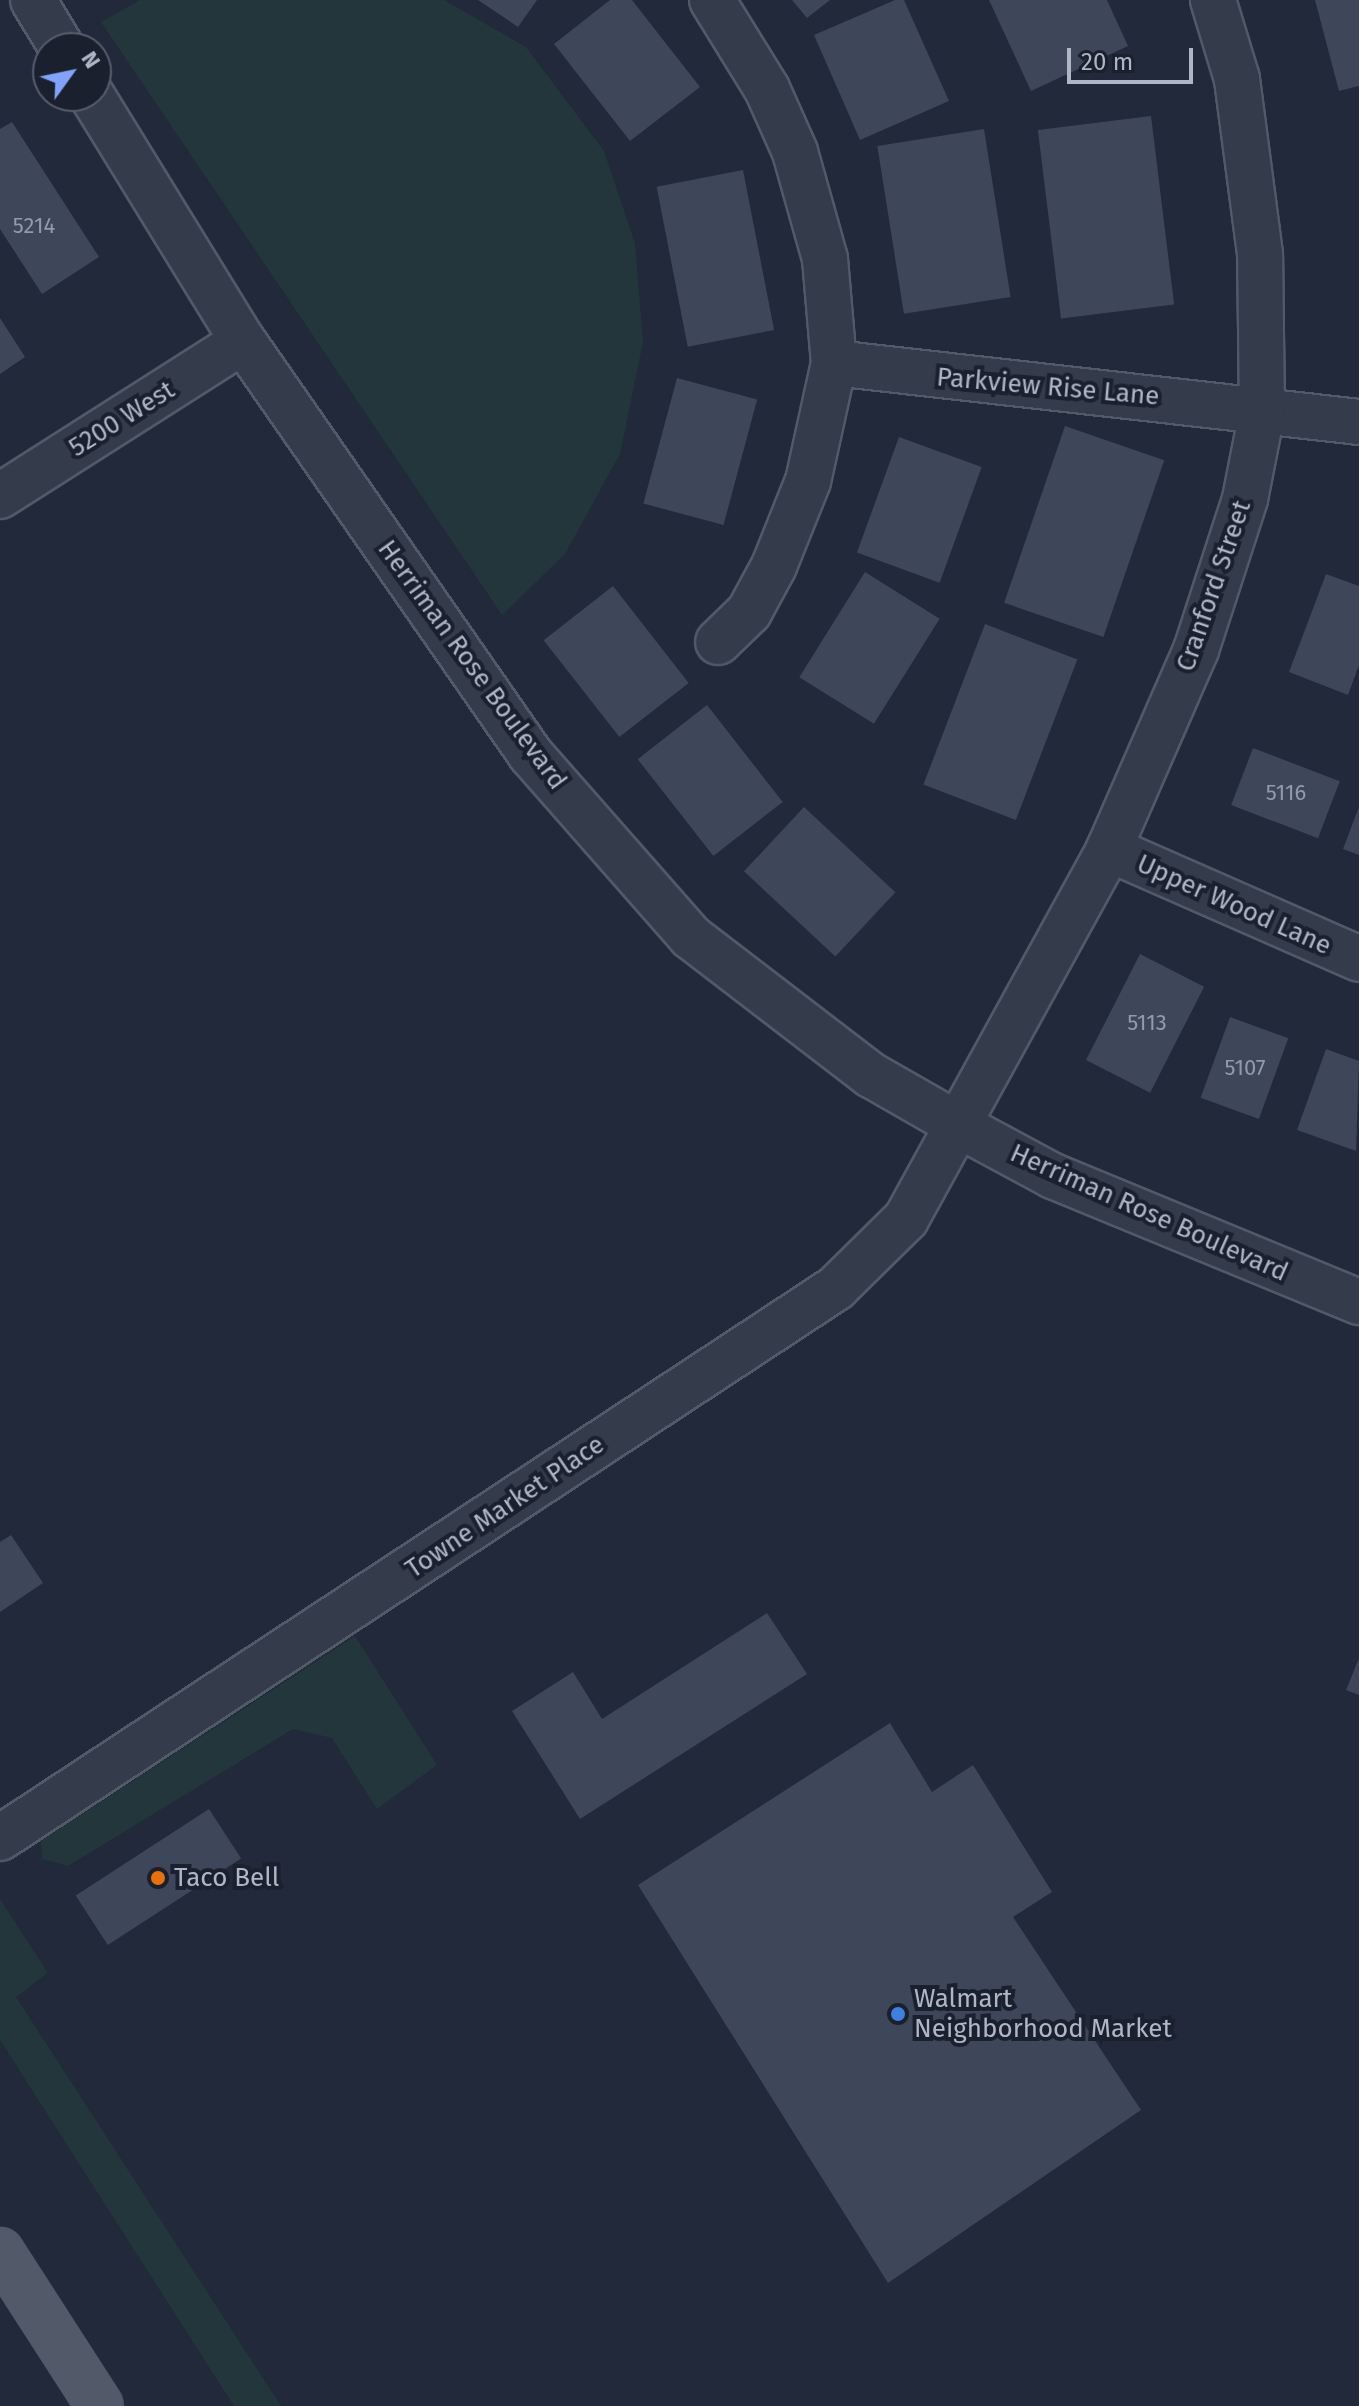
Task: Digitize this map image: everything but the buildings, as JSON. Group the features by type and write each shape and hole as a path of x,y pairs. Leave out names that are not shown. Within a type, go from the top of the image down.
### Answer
{"main road":[{"path":"0,2251 100,2406"}],"street":[{"path":"33,0 52,32"},
{"path":"712,0 767,89 795,152 825,259 834,363 808,481 774,566 749,612 718,642"},
{"name":"Cranford Street","path":"960,1126 1109,849 1196,650 1245,499 1262,412 1260,254 1237,79 1213,0"},
{"name":"Herriman Rose Boulevard","path":"102,112 243,341 531,755 691,937 871,1075 960,1126 1053,1176 1359,1302"},
{"name":"5200 West","path":"0,496 243,341"},
{"name":"Parkview Rise Lane","path":"834,363 1359,422"},
{"name":"Upper Wood Lane","path":"1109,849 1359,959"},
{"name":"Towne Market Place","path":"0,1838 836,1288 906,1219 960,1126"}],"green space":[{"path":"140,0 444,0 526,47 604,151 635,243 643,342 620,454 565,554 502,615 112,38 112,32 108,32 101,22"},
{"path":"355,1636 437,1765 377,1809 332,1738 293,1729 68,1866 42,1859 41,1841"},
{"path":"0,1899 48,1973 16,1997 281,2406 234,2406 0,2040"}],"place":[{"name":"Taco Bell","path":"158,1878"},
{"name":"Walmart Neighborhood Market","path":"898,2014"}]}
